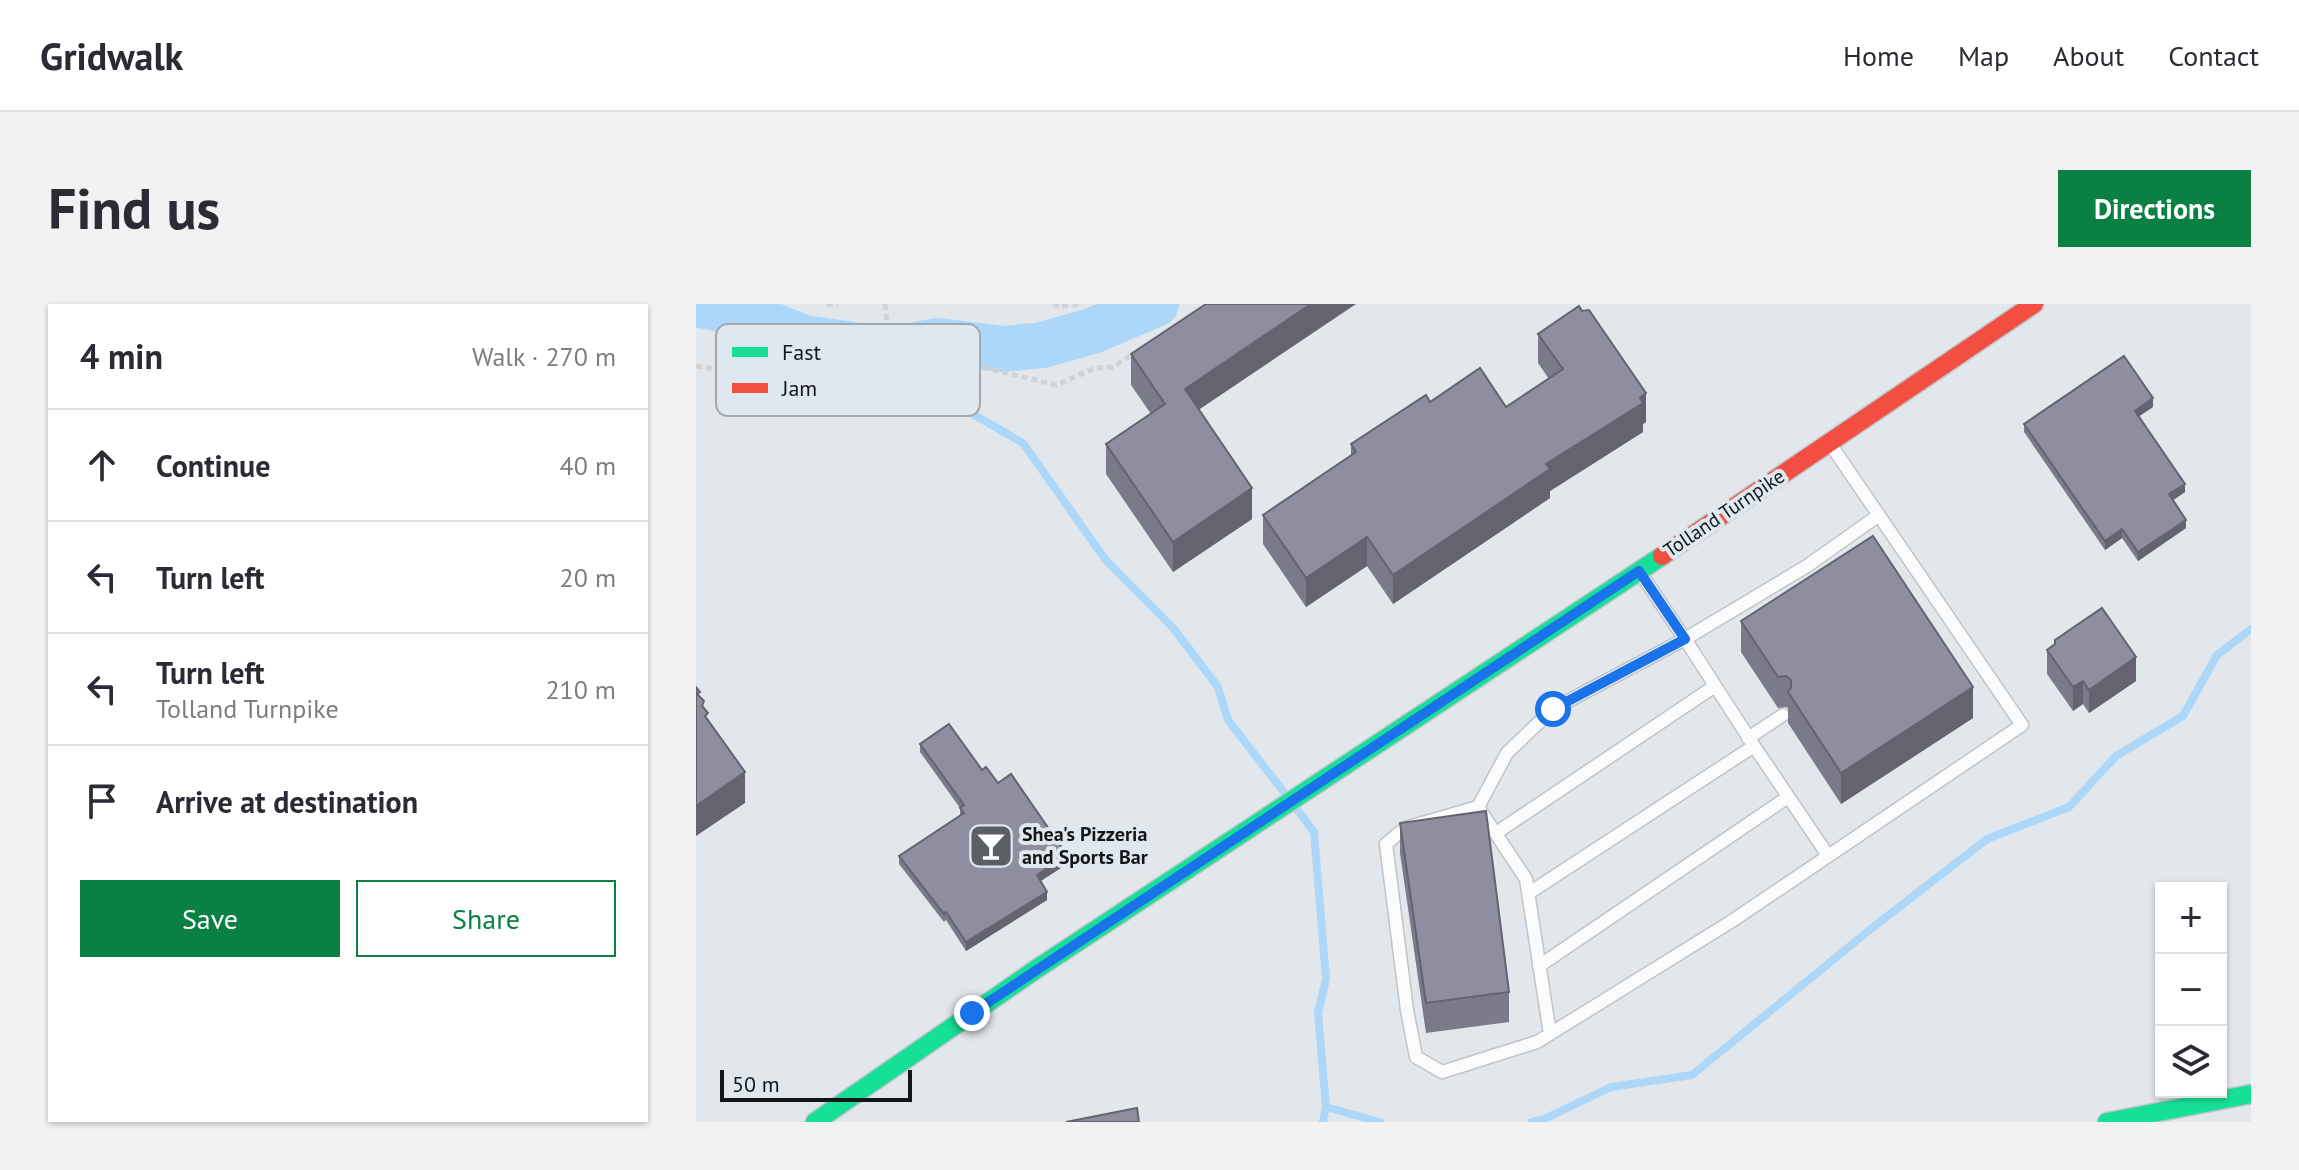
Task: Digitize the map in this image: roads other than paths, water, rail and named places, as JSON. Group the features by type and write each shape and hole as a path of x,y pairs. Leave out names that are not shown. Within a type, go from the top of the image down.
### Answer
{"main road":[{"name":"Tolland Turnpike","path":"815,1122 1035,970 1639,571 2034,304"},
{"path":"2107,1122 2251,1094"}],"lane":[{"path":"1829,442 1879,515 2022,725 1732,921 1537,1042 1442,1072 1416,1057 1386,844 1405,828 1478,807 1507,753 1553,709 1685,639 1807,566 1879,515"},
{"path":"1639,571 1827,854"},
{"path":"1496,833 1715,686"},
{"path":"1529,893 1751,742 1783,715"},
{"path":"1539,966 1788,797"},
{"path":"1478,807 1526,879 1550,1034"}],"waterway":[{"path":"696,304 741,313 769,324"},
{"path":"980,346 1004,349 1042,345 1092,331 1156,304"},
{"path":"976,416 1023,443 1105,559 1174,629 1218,687 1228,720 1283,791"},
{"path":"1532,1122 1611,1087 1692,1075 1987,839 2069,807 2116,756 2183,716 2217,655 2251,629"},
{"path":"1296,808 1314,832 1326,979 1318,1013 1326,1107 1380,1122"},
{"path":"1323,1122 1326,1107"}],"place":[{"name":"Shea's Pizzeria and Sports Bar","path":"991,846"}]}
